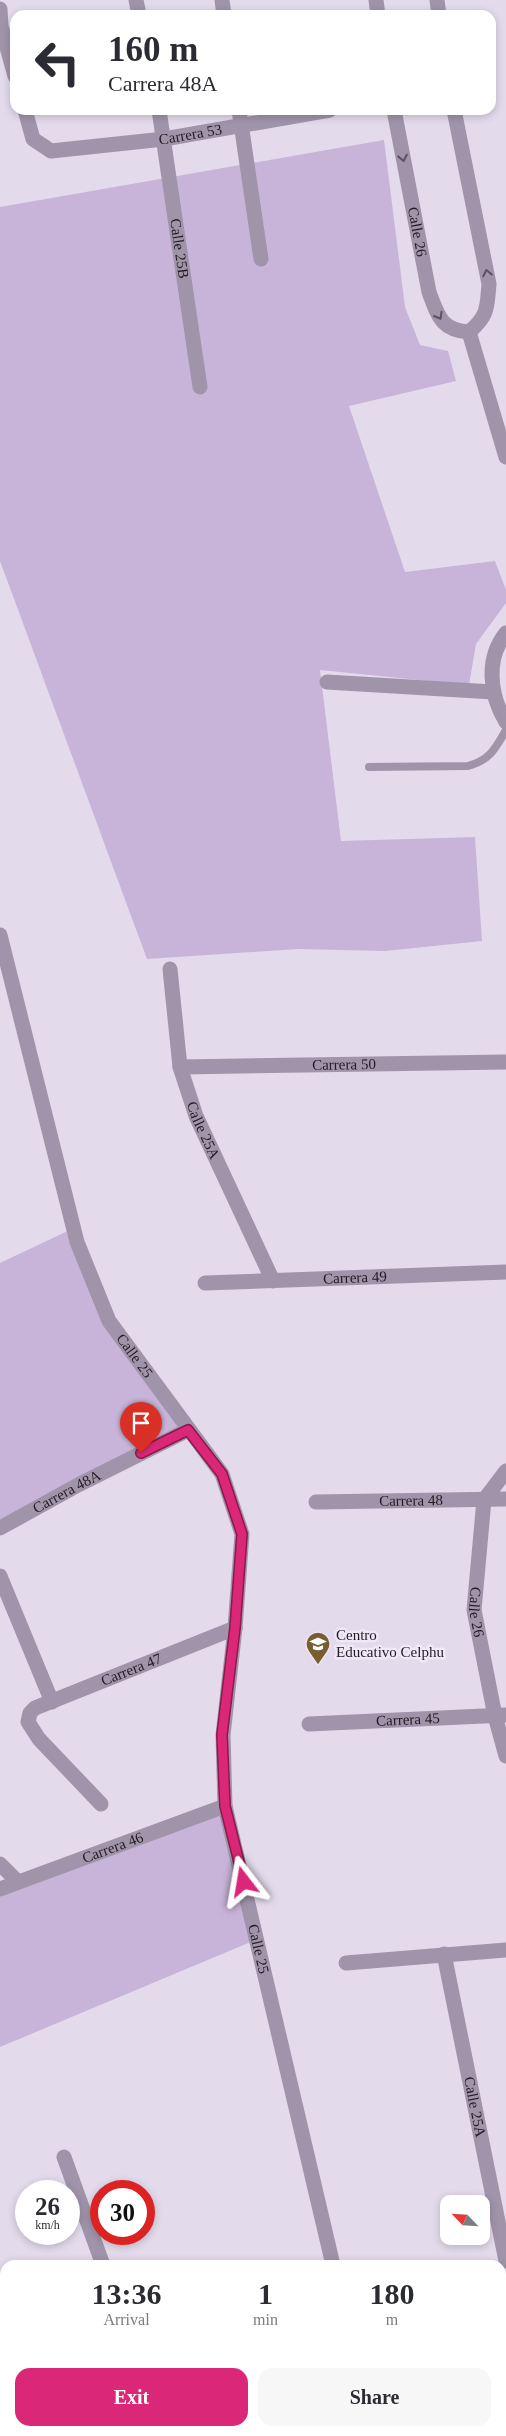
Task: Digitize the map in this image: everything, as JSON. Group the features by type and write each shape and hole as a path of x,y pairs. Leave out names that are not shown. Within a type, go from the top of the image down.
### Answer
{"street":[{"path":"0,9 0,26 10,59"},
{"name":"Carrera 53","path":"26,115 33,139 51,151 164,139 240,117 266,115"},
{"name":"Calle 25B","path":"160,115 200,386"},
{"name":"Calle 26","path":"395,115 429,292 437,314 444,324 457,331 469,332"},
{"path":"455,115 490,284 488,305 482,321 469,332 506,457"},
{"path":"240,117 261,259"},
{"path":"506,633 496,654 492,672 493,692 499,710 506,722"},
{"path":"327,682 493,692"},
{"name":"Calle 25","path":"0,935 77,1242 109,1321 222,1474 242,1534 235,1628 222,1735 225,1806 332,2260"},
{"name":"Calle 25A","path":"170,969 180,1066 196,1116 273,1281"},
{"name":"Carrera 50","path":"180,1066 506,1062"},
{"name":"Carrera 49","path":"205,1283 506,1272"},
{"name":"Carrera 48A","path":"0,1528 78,1485 188,1430"},
{"path":"484,1500 506,1471"},
{"name":"Carrera 48","path":"316,1502 506,1499"},
{"name":"Calle 26","path":"484,1500 474,1610 500,1715 506,1756"},
{"path":"0,1576 52,1702"},
{"name":"Carrera 47","path":"101,1804 39,1739 28,1722 30,1713 35,1708 235,1628"},
{"name":"Carrera 45","path":"310,1724 500,1715"},
{"name":"Carrera 46","path":"0,1889 225,1806"},
{"path":"0,1864 18,1882"},
{"path":"346,1963 506,1950"},
{"name":"Calle 25A","path":"444,1954 506,2260"},
{"path":"64,2157 101,2260"}],"lane":[{"path":"369,767 468,766 483,762 496,748 506,730"}],"shaded area":[{"path":"384,140 405,307 420,345 448,351 456,381 349,406 405,572 495,561 506,590 506,603 476,644 469,685 320,670 341,841 475,837 482,941 385,951 298,949 147,959 0,561 0,207"},
{"path":"74,1228 109,1321 188,1430 0,1528 0,1263"},
{"path":"225,1806 258,1939 0,2047 0,1889"}],"place":[{"name":"Centro Educativo Celphu","path":"318,1665"}],"route":[{"path":"141,1453 188,1430 222,1474 242,1534 235,1628 222,1735 225,1806 244,1882"}]}
